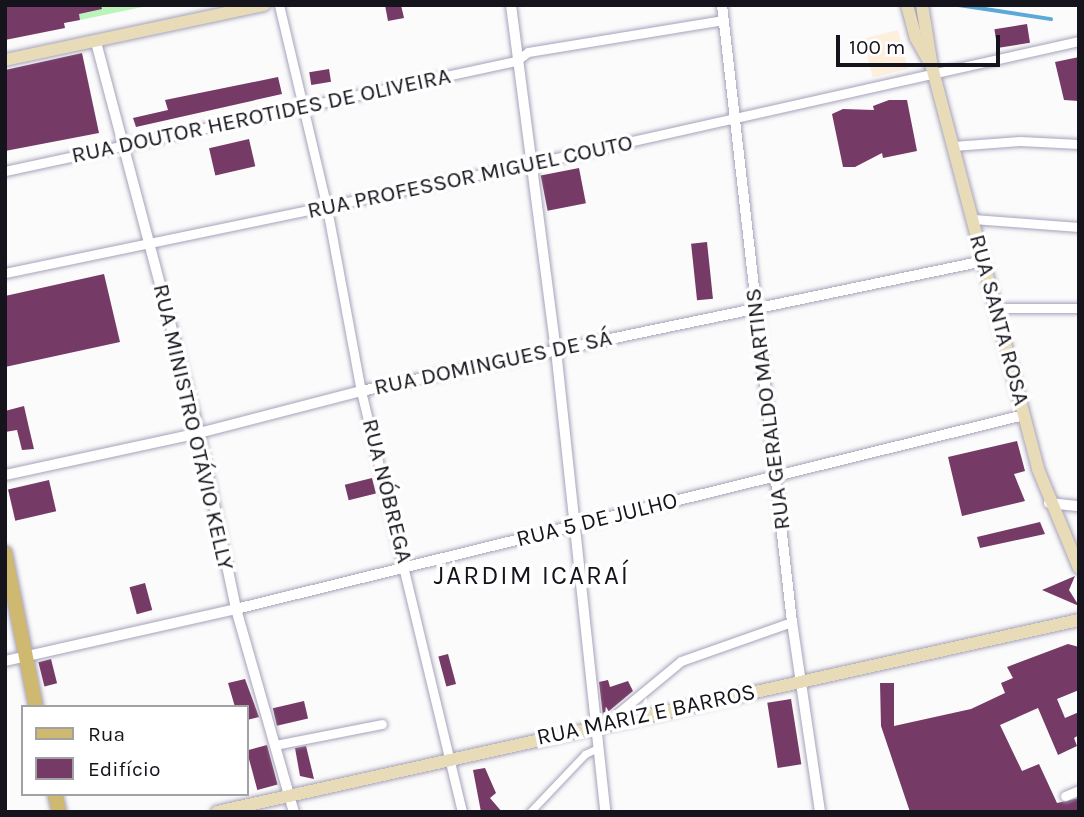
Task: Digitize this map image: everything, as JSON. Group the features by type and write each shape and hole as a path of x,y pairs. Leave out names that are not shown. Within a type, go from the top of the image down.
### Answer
{"main road":[{"path":"5,60 264,5"},
{"name":"RUA SANTA ROSA","path":"907,5 916,38 933,70"},
{"name":"RUA SANTA ROSA","path":"922,5 933,70 1024,415 1049,503 1079,568"},
{"path":"5,553 36,705"},
{"name":"RUA MARIZ E BARROS","path":"217,812 1078,619"}],"street":[{"name":"RUA NÓBREGA","path":"279,5 327,208 361,391 406,567 463,812"},
{"path":"511,5 516,61 556,350 572,526 601,724 598,748 605,812"},
{"name":"RUA GERALDO MARTINS","path":"722,5 792,622 820,812"},
{"name":"RUA DOUTOR HEROTIDES DE OLIVEIRA","path":"5,171 516,61 528,52 723,20"},
{"name":"RUA PROFESSOR MIGUEL COUTO","path":"5,273 327,208 735,120 933,70 1079,41"},
{"name":"RUA MINISTRO OTÁVIO KELLY","path":"96,42 199,433 236,609 294,812"},
{"path":"953,146 1020,141 1079,144"},
{"path":"973,219 1079,227"},
{"name":"RUA DOMINGUES DE SÁ","path":"5,475 199,433 361,391 984,261"},
{"path":"996,309 1079,308"},
{"name":"RUA 5 DE JULHO","path":"5,661 236,609 1024,415"},
{"path":"1049,503 1079,506"},
{"path":"601,724 681,662 792,622"},
{"path":"275,745 382,724"},
{"path":"530,812 585,754 598,748"},
{"path":"1065,796 1079,790"}],"shaded area":[{"path":"898,30 908,69 873,78 863,39"}],"green space":[{"path":"77,5 152,5 80,20"}],"building":[{"path":"5,5 101,5 102,9 79,14 80,20 64,23 65,28 5,40"},
{"path":"385,5 401,5 404,18 388,21"},
{"path":"1027,24 1030,43 997,48 994,29"},
{"path":"82,53 99,133 5,151 5,70"},
{"path":"1079,57 1079,101 1064,100 1055,62"},
{"path":"329,69 331,82 311,85 309,72"},
{"path":"278,77 282,94 136,127 133,118 168,110 165,100"},
{"path":"889,100 907,100 917,151 883,158 882,153 855,167 843,167 832,114 843,109 874,110 873,106"},
{"path":"249,139 255,166 215,176 209,148"},
{"path":"579,168 586,203 548,211 541,175"},
{"path":"707,242 713,299 697,300 691,244"},
{"path":"104,274 120,342 5,367 5,296"},
{"path":"24,406 34,449 22,450 17,430 5,432 5,411"},
{"path":"1017,441 1025,471 1014,474 1025,501 962,516 948,457"},
{"path":"372,478 376,494 349,500 345,485"},
{"path":"49,480 56,511 15,521 8,489"},
{"path":"1040,522 1045,534 980,548 977,537"},
{"path":"1075,576 1069,590 1079,606 1042,590"},
{"path":"145,583 152,610 137,614 130,587"},
{"path":"1068,644 1079,647 1079,690 1057,699 1065,718 1079,712 1079,735 1074,738 1077,746 1058,755 1038,708 1000,725 1022,771 1039,764 1057,803 1079,798 1079,812 910,812 881,726 880,683 894,683 894,726 971,709 1005,693 1001,683 1013,678 1007,667"},
{"path":"448,654 456,684 446,687 438,657"},
{"path":"51,659 57,683 44,686 38,662"},
{"path":"245,679 259,717 248,720 248,705 234,705 228,683"},
{"path":"608,680 610,687 628,681 633,691 603,716 599,682"},
{"path":"791,699 801,764 778,768 767,703"},
{"path":"304,701 308,719 277,726 273,708"},
{"path":"267,745 278,785 257,790 248,750"},
{"path":"306,746 314,779 300,776 295,748"},
{"path":"485,768 496,793 490,798 502,812 481,812 473,770"}],"waterway":[{"path":"959,5 1051,19"}],"district":[{"name":"JARDIM ICARAÍ","path":"532,576"}]}
